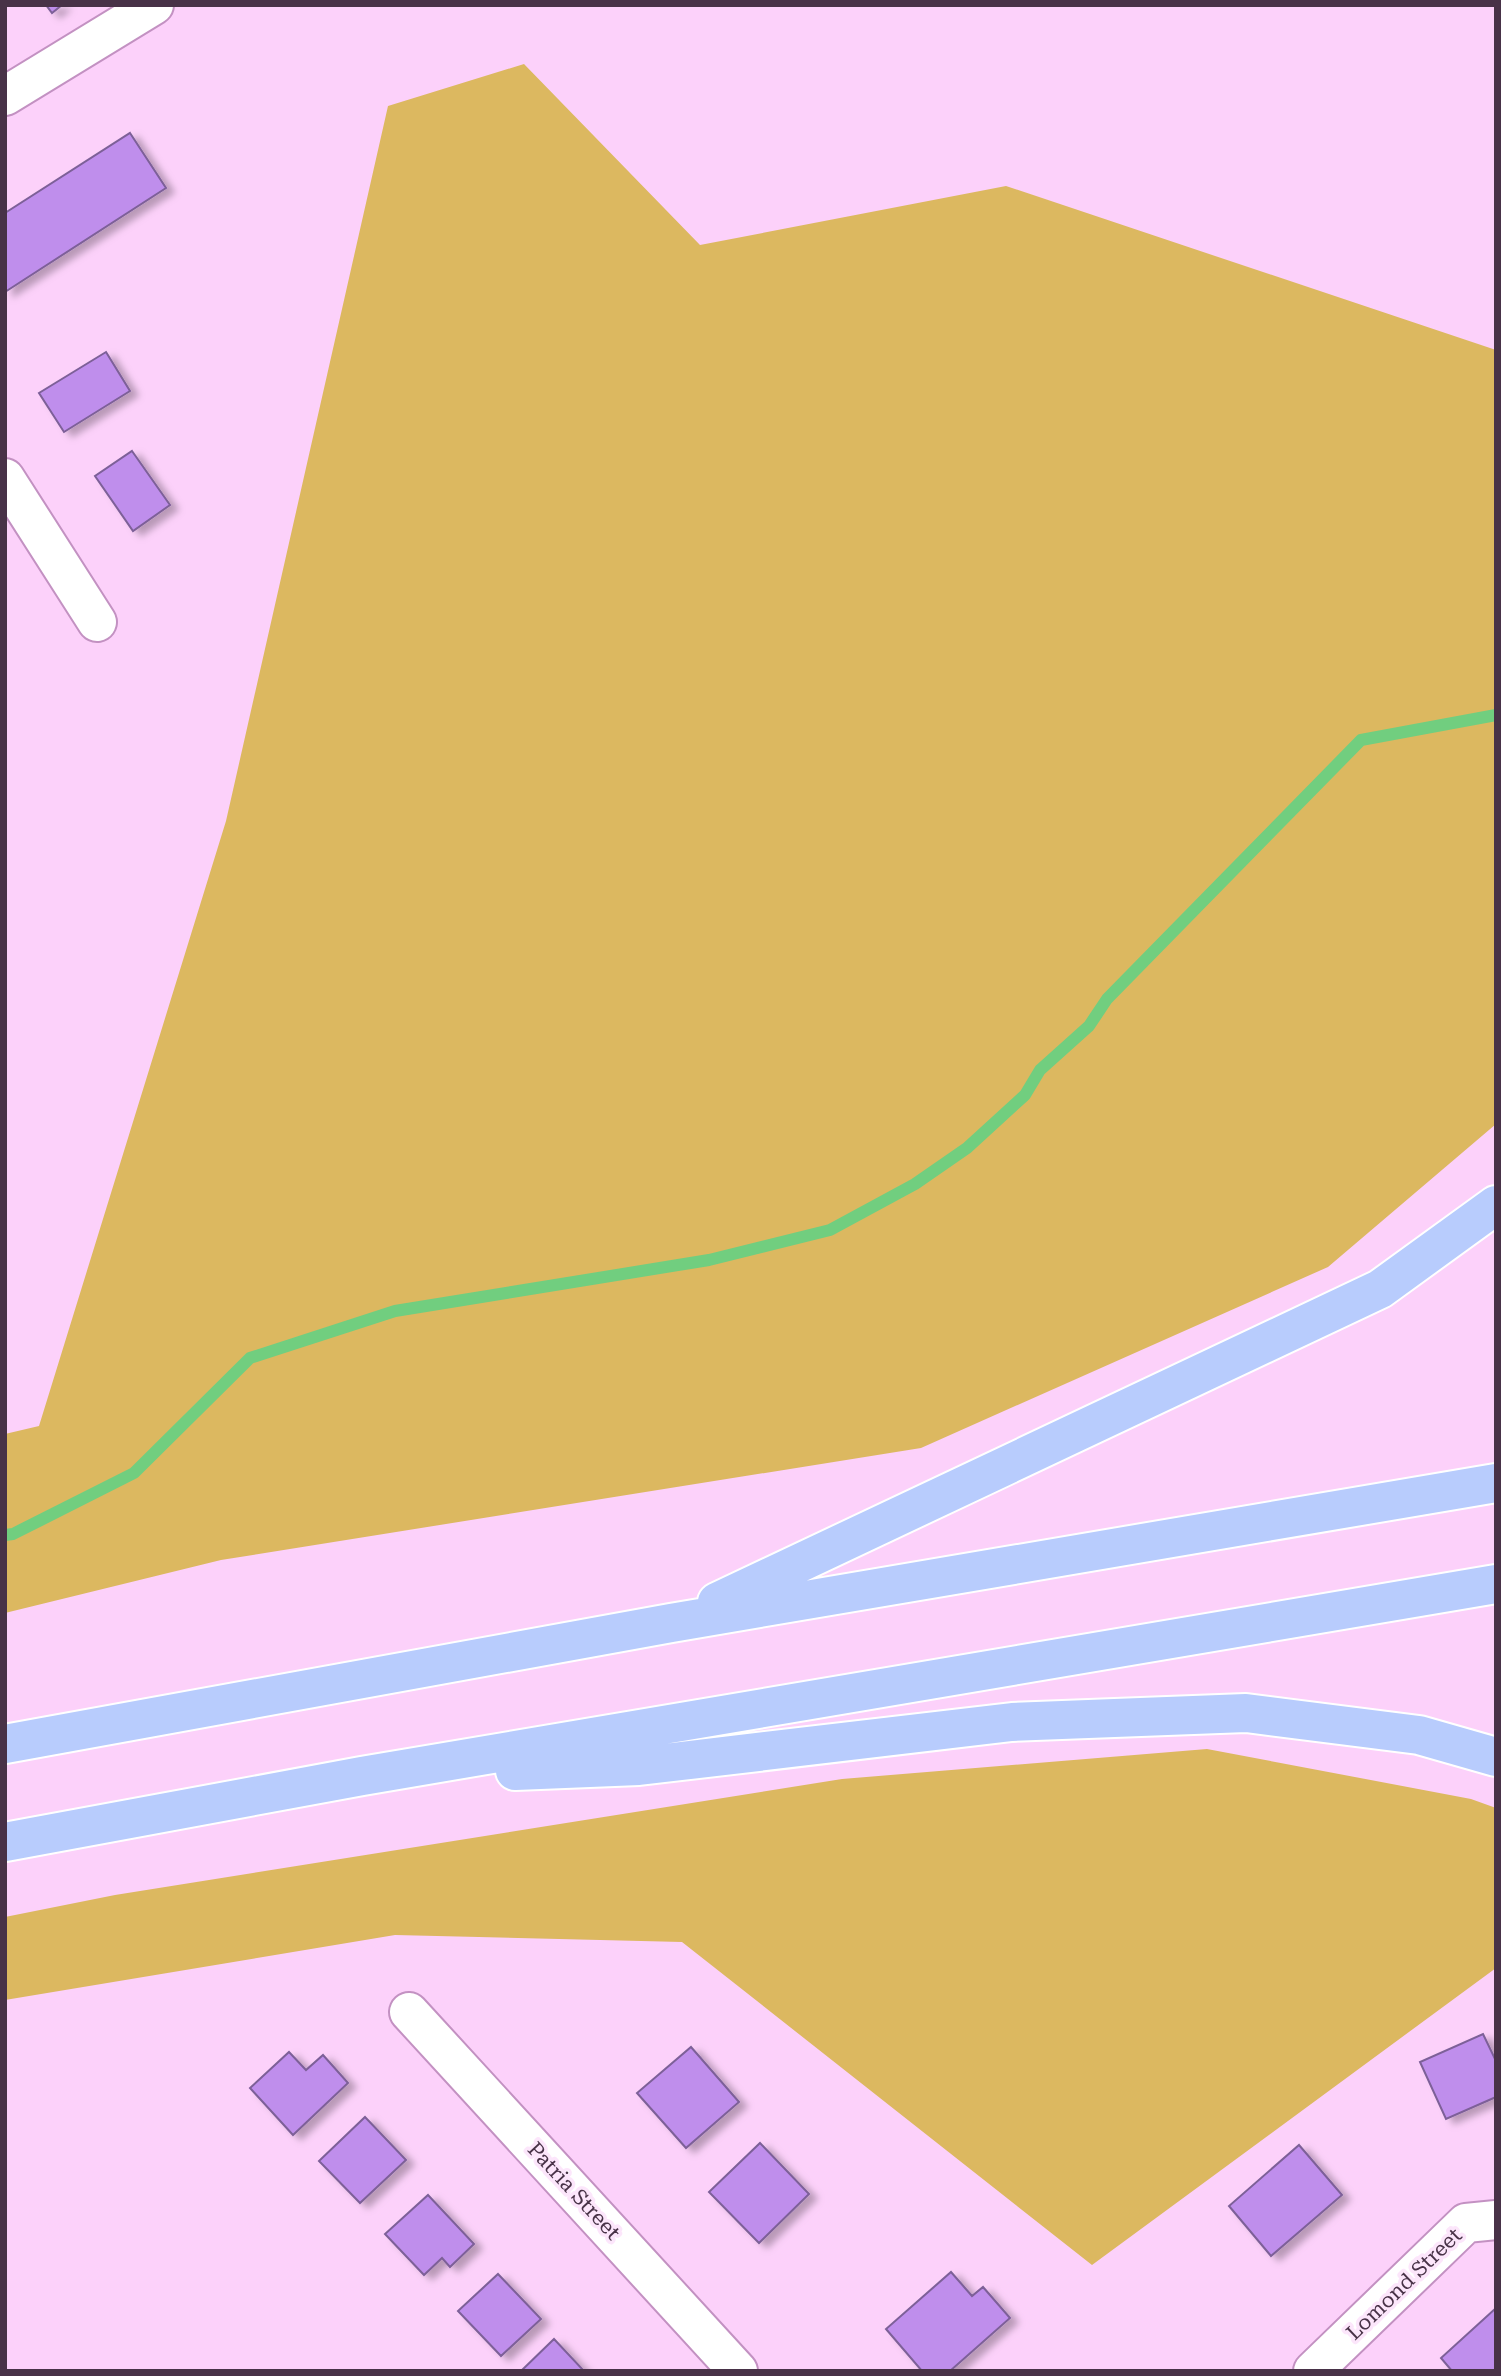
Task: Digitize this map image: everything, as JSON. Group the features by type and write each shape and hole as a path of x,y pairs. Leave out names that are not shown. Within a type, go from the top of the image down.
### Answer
{"highway":[{"path":"671,1623 1380,1289 1496,1205"},
{"path":"5,1744 671,1623 1496,1483"},
{"path":"5,1842 362,1776 1496,1584"},
{"path":"362,1776 639,1766 1012,1722 1246,1713 1419,1735 1496,1757"}],"street":[{"path":"5,96 154,5"},
{"path":"5,478 97,622"},
{"name":"Patria Street","path":"409,2012 738,2371"},
{"name":"Lomond Street","path":"1316,2368 1466,2223 1496,2220"}],"shaded area":[{"path":"524,64 700,245 1006,186 1496,350 1496,1124 1328,1267 921,1448 221,1560 5,1613 5,1434 39,1426 226,821 388,106"},
{"path":"1207,1749 1471,1799 1496,1808 1496,1968 1092,2265 682,1942 395,1935 5,2000 5,1917 115,1895 842,1779"}],"building":[{"path":"46,5 62,5 52,13"},
{"path":"130,133 166,188 5,292 5,213"},
{"path":"106,352 130,391 64,432 39,393"},
{"path":"132,451 170,505 133,531 95,476"},
{"path":"1483,2034 1496,2061 1496,2097 1446,2119 1420,2062"},
{"path":"691,2047 739,2102 686,2148 637,2093"},
{"path":"289,2052 306,2070 323,2055 348,2083 293,2135 250,2088"},
{"path":"365,2117 406,2160 360,2203 319,2161"},
{"path":"760,2143 809,2194 759,2243 709,2192"},
{"path":"1299,2145 1342,2195 1271,2256 1229,2206"},
{"path":"428,2195 474,2244 450,2267 442,2258 424,2275 385,2234"},
{"path":"951,2272 972,2296 983,2287 1010,2318 950,2371 922,2371 886,2329"},
{"path":"498,2274 541,2319 501,2356 458,2311"},
{"path":"1496,2308 1496,2371 1452,2371 1441,2358"},
{"path":"554,2339 584,2371 521,2371"}],"waterway":[{"path":"5,1535 13,1534 134,1473 250,1358 395,1311 709,1260 830,1230 915,1184 967,1148 1025,1095 1040,1070 1089,1026 1107,999 1361,740 1496,715"}]}
